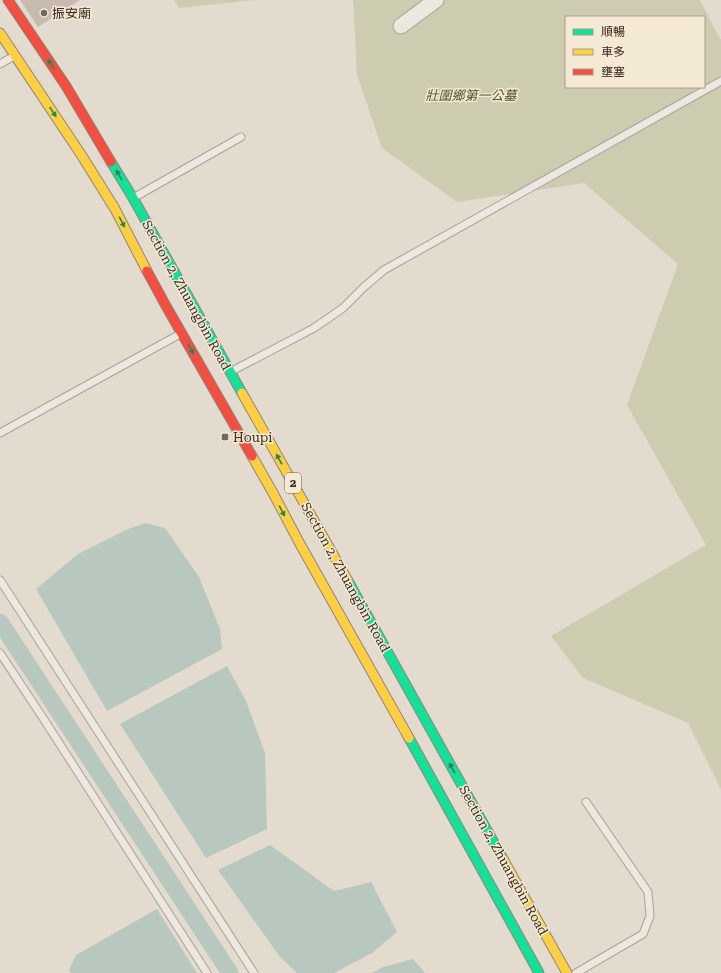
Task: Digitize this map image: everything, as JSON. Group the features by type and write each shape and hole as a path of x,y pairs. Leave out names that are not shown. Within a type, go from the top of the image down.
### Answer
{"main road":[{"path":"4,14 11,4"},
{"name":"Section 2, Zhuangbin Road","path":"11,4 66,86 124,203 398,694 567,973"},
{"name":"Section 2, Zhuangbin Road","path":"0,33 82,156 124,203 166,306 182,333 221,378 273,493 304,551 398,694 539,973"}],"street":[{"path":"401,26 436,0"}],"lane":[{"path":"0,64 16,55"},
{"path":"221,378 314,328 343,308 384,270 721,81"},
{"path":"124,203 241,137"},
{"path":"0,433 182,333"},
{"path":"0,580 254,973"},
{"path":"0,653 207,973"},
{"path":"576,973 643,934 650,916 648,892 586,802"}],"green space":[{"path":"174,0 257,0 179,8"},
{"name":"壯圍鄉第一公墓","path":"353,0 700,0 721,39 721,789 688,723 583,678 551,636 706,545 627,405 678,264 584,183 457,202 382,148 357,75"}],"shaded area":[{"path":"146,523 165,528 199,577 220,629 222,649 107,711 36,589 78,554 128,529"},
{"path":"227,666 246,701 265,753 267,829 206,858 120,724"},
{"path":"270,845 334,891 371,882 397,932 372,953 334,973 297,973 280,957 218,870"},
{"path":"157,909 197,973 71,973 69,970 76,955"},
{"path":"413,959 425,973 372,973 383,967"}],"building":[{"name":"振安廟","path":"20,0 80,0 38,27"}],"waterway":[{"path":"0,622 230,973"}],"traffic: fast":[{"path":"111,162 133,198 242,393"},
{"path":"348,581 503,859"},
{"path":"409,738 539,973"}],"traffic: slow":[{"path":"0,33 82,156 115,209 147,271"},
{"path":"242,393 348,581"},
{"path":"252,456 409,738"},
{"path":"503,859 567,973"}],"traffic: jam":[{"path":"8,0 66,86 111,162"},
{"path":"147,271 252,456"}],"place":[{"name":"振安廟","path":"44,13"},
{"name":"Houpi","path":"225,437"}]}
